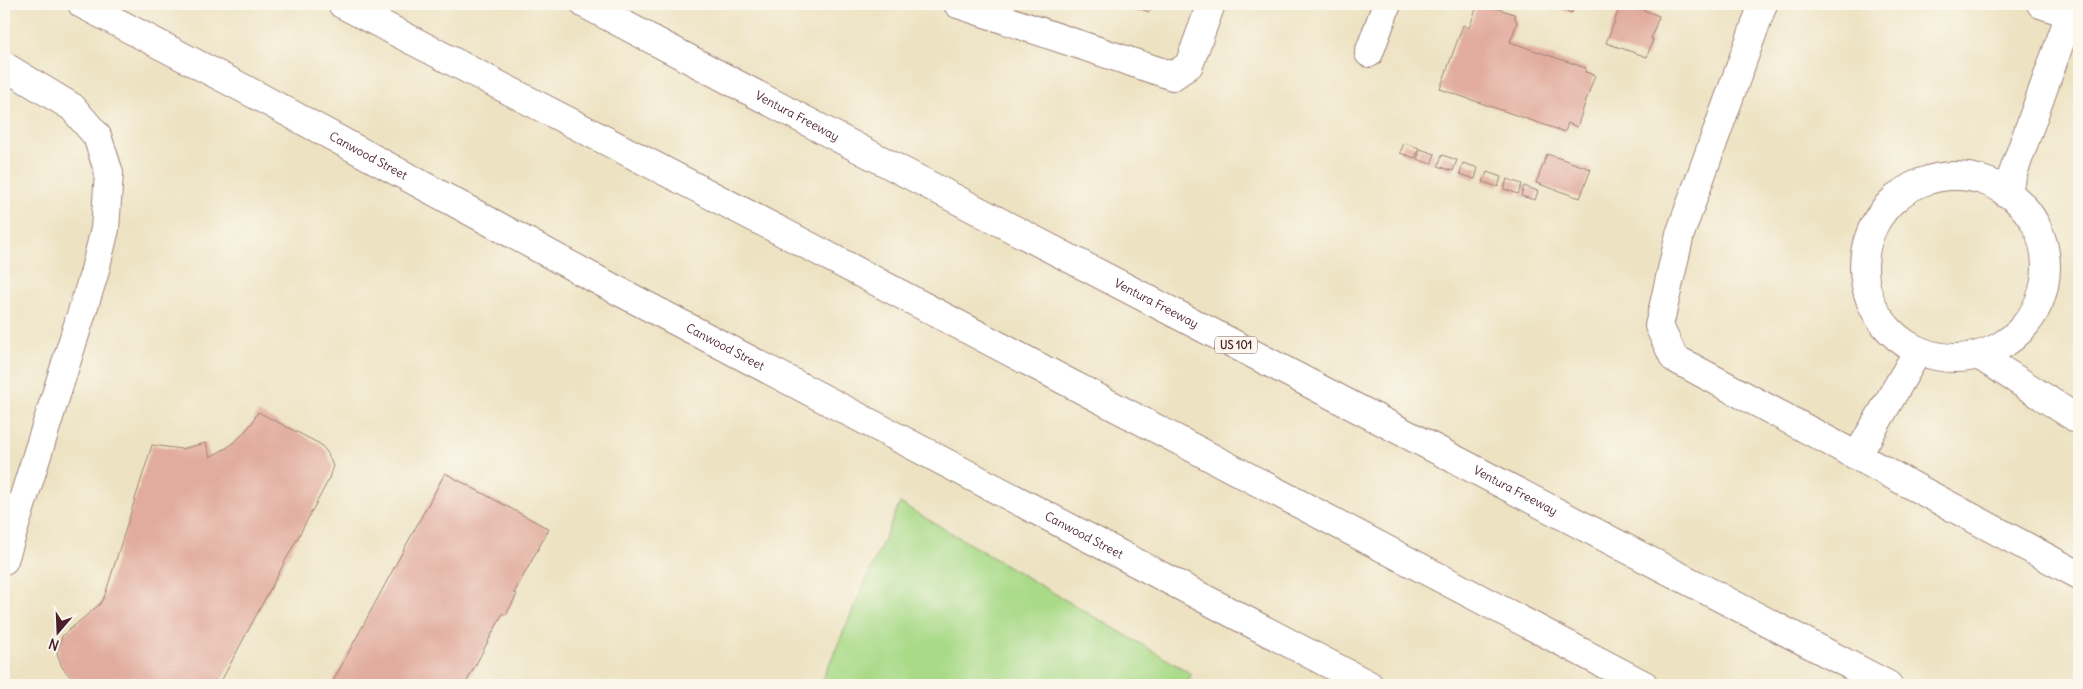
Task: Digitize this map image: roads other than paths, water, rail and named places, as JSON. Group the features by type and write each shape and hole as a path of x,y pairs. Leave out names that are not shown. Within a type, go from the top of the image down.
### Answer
{"main road":[{"name":"Canwood Street","path":"82,4 256,95 590,276 1369,685"},
{"path":"342,4 788,235 1644,685"},
{"name":"Ventura Freeway","path":"585,4 857,148 1888,685"},
{"path":"958,4 1173,76 1189,65 1211,4"},
{"path":"1369,53 1387,4"},
{"path":"1763,4 1680,234 1660,326 1674,358 2079,575"},
{"path":"2006,192 2072,9 2041,4"},
{"path":"4,66 72,108 97,136 109,173 105,229 94,274 4,560"},
{"path":"1967,176 1994,184 2006,192 2020,203 2038,229 2047,260 2044,291 2030,320 2008,342 1980,356 1948,359 1918,351 1893,335 1875,313 1864,286 1863,257 1871,228 1887,205 1910,187 1938,177 1967,176"},
{"path":"1857,456 1918,351"},
{"path":"1980,356 2079,420"}]}
